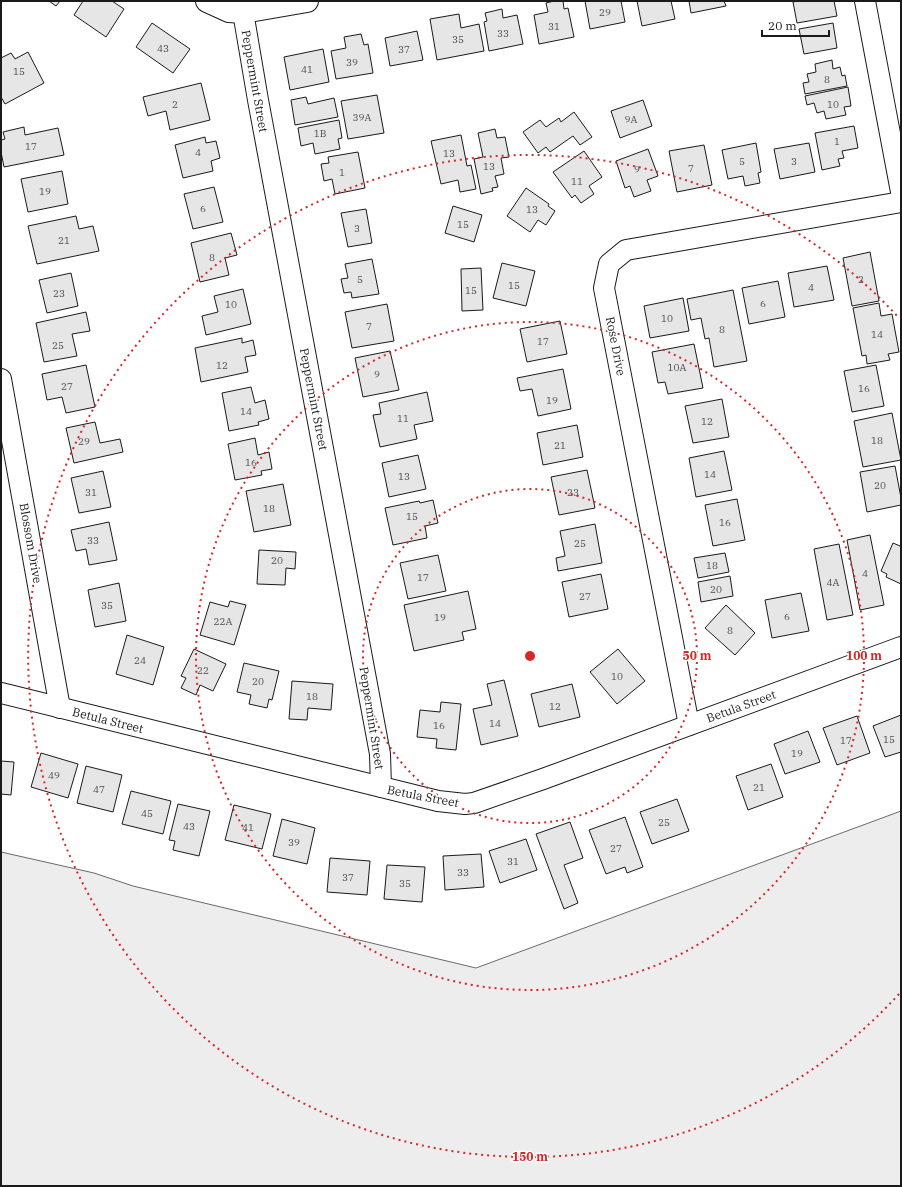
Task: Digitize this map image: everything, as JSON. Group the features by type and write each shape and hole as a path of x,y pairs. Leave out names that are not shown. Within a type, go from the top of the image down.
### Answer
{"street":[{"path":"207,1 229,10 244,12 307,1"},
{"path":"865,1 901,192"},
{"name":"Peppermint Street","path":"244,12 258,100 380,754 381,787"},
{"name":"Rose Drive","path":"689,725 604,288 609,264 626,250 901,202"},
{"name":"Blossom Drive","path":"1,378 60,708"},
{"name":"Betula Street","path":"1,693 438,801 460,804 474,803 536,782 901,647"}],"shaded area":[{"path":"901,811 901,1186 1,1186 1,852 94,873 133,886 476,968"}],"building":[{"path":"49,1 60,1 56,6"},
{"path":"83,1 112,1 124,9 106,37 74,15"},
{"path":"563,1 564,9 568,8 574,37 539,44 534,15 548,12 546,3"},
{"path":"585,1 621,1 625,22 590,29"},
{"path":"637,1 671,1 675,19 642,26"},
{"path":"689,1 724,1 726,6 691,13"},
{"path":"834,1 837,16 797,23 793,2"},
{"path":"502,9 503,18 517,15 523,44 489,51 484,22 487,21 485,13"},
{"path":"459,14 461,28 479,24 484,51 437,60 430,19"},
{"path":"152,23 190,49 173,73 136,47"},
{"path":"833,23 837,48 804,54 799,29"},
{"path":"417,31 423,60 390,66 385,38"},
{"path":"361,34 364,45 368,44 373,73 336,79 331,51 346,48 344,37"},
{"path":"323,49 329,82 290,90 284,57"},
{"path":"28,52 44,83 5,104 1,97 1,58 11,53 15,59"},
{"path":"832,60 833,69 840,67 842,76 845,75 847,86 805,94 803,83 809,82 807,74 816,72 815,64"},
{"path":"201,83 210,120 170,130 166,111 148,116 143,97"},
{"path":"848,87 851,106 844,107 846,115 826,119 824,111 817,113 814,103 807,105 805,96"},
{"path":"377,95 384,133 348,139 341,101"},
{"path":"306,97 308,104 334,98 338,117 295,125 291,100"},
{"path":"643,100 652,126 620,138 611,111"},
{"path":"574,112 592,137 580,145 573,136 550,152 546,147 538,153 523,132 540,120 546,127 559,118 561,122"},
{"path":"339,120 342,138 338,139 340,149 315,154 313,143 301,146 298,128"},
{"path":"854,126 858,148 842,151 844,158 838,159 840,166 822,170 815,133"},
{"path":"24,127 25,135 58,128 64,155 4,167 1,152 1,140 5,139 3,132"},
{"path":"495,129 497,138 505,137 509,157 501,158 504,174 495,176 498,187 492,188 493,191 481,194 474,159 483,157 478,133"},
{"path":"461,135 467,166 471,165 476,189 460,192 458,180 441,184 431,141"},
{"path":"205,137 206,143 216,141 220,158 211,161 213,171 183,178 175,145"},
{"path":"756,143 761,172 758,173 760,183 745,186 743,176 728,179 722,150"},
{"path":"809,143 815,172 780,179 774,149"},
{"path":"704,145 712,185 677,192 669,151"},
{"path":"648,149 658,176 647,180 651,191 634,197 630,186 625,188 616,161"},
{"path":"584,151 602,177 589,186 594,194 581,203 575,195 572,198 553,172"},
{"path":"358,152 365,188 335,194 332,179 324,181 321,164 329,163 328,157"},
{"path":"62,171 68,204 28,212 21,179"},
{"path":"214,187 223,222 193,229 184,194"},
{"path":"526,188 549,204 548,206 555,211 546,225 538,220 530,232 507,216"},
{"path":"453,206 482,215 474,242 445,233"},
{"path":"366,209 372,243 348,247 341,213"},
{"path":"76,216 79,229 93,226 99,251 37,264 28,226"},
{"path":"231,233 237,255 225,258 229,275 200,282 191,243"},
{"path":"870,252 879,301 852,306 843,258"},
{"path":"372,259 379,294 352,298 351,292 344,293 341,279 348,278 345,264"},
{"path":"502,263 535,271 526,306 493,298"},
{"path":"827,266 834,300 794,307 788,273"},
{"path":"481,268 483,310 462,311 461,269"},
{"path":"71,273 78,306 47,313 39,280"},
{"path":"778,281 785,317 749,324 742,288"},
{"path":"243,289 251,324 206,335 202,316 218,312 214,296"},
{"path":"733,290 747,361 714,367 709,338 705,339 701,318 691,320 687,299"},
{"path":"683,298 689,331 650,338 644,306"},
{"path":"879,303 881,316 892,314 899,352 888,354 890,360 867,364 866,355 862,356 853,308"},
{"path":"387,304 394,341 352,348 345,312"},
{"path":"86,312 90,331 72,334 77,356 44,362 36,323"},
{"path":"560,321 567,354 527,362 520,329"},
{"path":"242,338 242,343 253,340 256,355 245,357 248,372 201,382 195,348"},
{"path":"694,344 703,388 668,394 665,382 658,383 652,352"},
{"path":"390,351 399,390 363,397 355,358"},
{"path":"86,365 95,407 66,413 62,397 47,400 42,374"},
{"path":"876,365 884,406 852,412 844,371"},
{"path":"563,369 571,409 538,416 532,389 520,391 517,378"},
{"path":"251,387 255,403 265,400 269,419 258,422 259,425 229,431 222,393"},
{"path":"427,392 433,421 414,425 417,439 380,447 373,415 381,414 379,403"},
{"path":"722,399 729,437 693,443 685,406"},
{"path":"892,413 901,460 863,467 854,421"},
{"path":"95,422 100,443 120,439 123,452 74,463 66,428"},
{"path":"577,425 583,457 543,465 537,433"},
{"path":"255,438 258,455 269,452 272,469 261,471 262,475 235,480 228,444"},
{"path":"724,451 732,490 696,497 689,458"},
{"path":"418,455 426,489 389,497 382,463"},
{"path":"895,466 901,505 867,512 860,472"},
{"path":"587,470 595,508 559,515 551,477"},
{"path":"103,471 111,507 79,513 71,478"},
{"path":"283,484 291,525 254,532 246,491"},
{"path":"737,499 745,540 713,546 705,505"},
{"path":"433,500 438,523 425,526 427,538 393,545 385,508 419,501 420,503"},
{"path":"109,522 117,560 89,565 86,549 76,551 71,530"},
{"path":"595,524 602,563 558,571 556,558 565,556 560,531"},
{"path":"870,535 884,605 860,610 847,540"},
{"path":"893,543 900,546 901,544 901,584 886,577 887,574 881,571"},
{"path":"839,544 853,615 827,620 814,549"},
{"path":"259,550 296,552 295,569 286,568 285,585 257,584"},
{"path":"725,553 729,572 698,578 694,558"},
{"path":"438,555 446,591 408,599 400,563"},
{"path":"601,574 608,609 569,617 562,582"},
{"path":"730,576 733,596 701,602 698,582"},
{"path":"119,583 126,621 95,627 88,590"},
{"path":"468,591 476,629 462,632 464,640 414,651 404,605"},
{"path":"801,593 809,631 772,638 765,600"},
{"path":"230,601 246,605 234,645 200,635 210,602 228,607"},
{"path":"726,605 755,633 735,655 705,628"},
{"path":"127,635 164,647 153,685 116,674"},
{"path":"194,649 226,664 213,691 200,685 196,695 181,688 186,678 181,676"},
{"path":"618,649 645,681 617,704 590,672"},
{"path":"244,663 279,671 272,700 269,699 267,708 249,704 251,695 237,692"},
{"path":"504,680 518,736 481,745 473,709 492,705 487,684"},
{"path":"292,681 333,684 331,710 308,708 307,720 289,719"},
{"path":"572,684 580,717 539,727 531,694"},
{"path":"441,702 461,704 456,750 436,748 437,739 417,737 420,710 440,712"},
{"path":"901,715 901,752 885,757 873,726"},
{"path":"857,716 870,753 837,765 823,728"},
{"path":"808,731 820,762 785,774 774,744"},
{"path":"41,753 78,764 68,798 31,787"},
{"path":"1,761 14,762 11,795 1,794"},
{"path":"771,764 783,797 748,810 736,776"},
{"path":"86,766 122,775 113,812 77,803"},
{"path":"131,791 171,801 163,834 122,824"},
{"path":"677,799 689,831 652,844 640,812"},
{"path":"178,804 210,811 199,856 173,850 175,841 169,840"},
{"path":"234,805 271,814 262,849 225,840"},
{"path":"625,817 643,867 627,873 625,867 606,874 589,830"},
{"path":"282,819 315,828 307,864 273,856"},
{"path":"570,822 583,858 564,865 578,903 564,909 536,834"},
{"path":"526,839 537,870 500,883 489,851"},
{"path":"481,854 484,887 445,890 443,856"},
{"path":"330,858 370,861 367,895 327,892"},
{"path":"387,865 425,867 422,902 384,899"}]}
